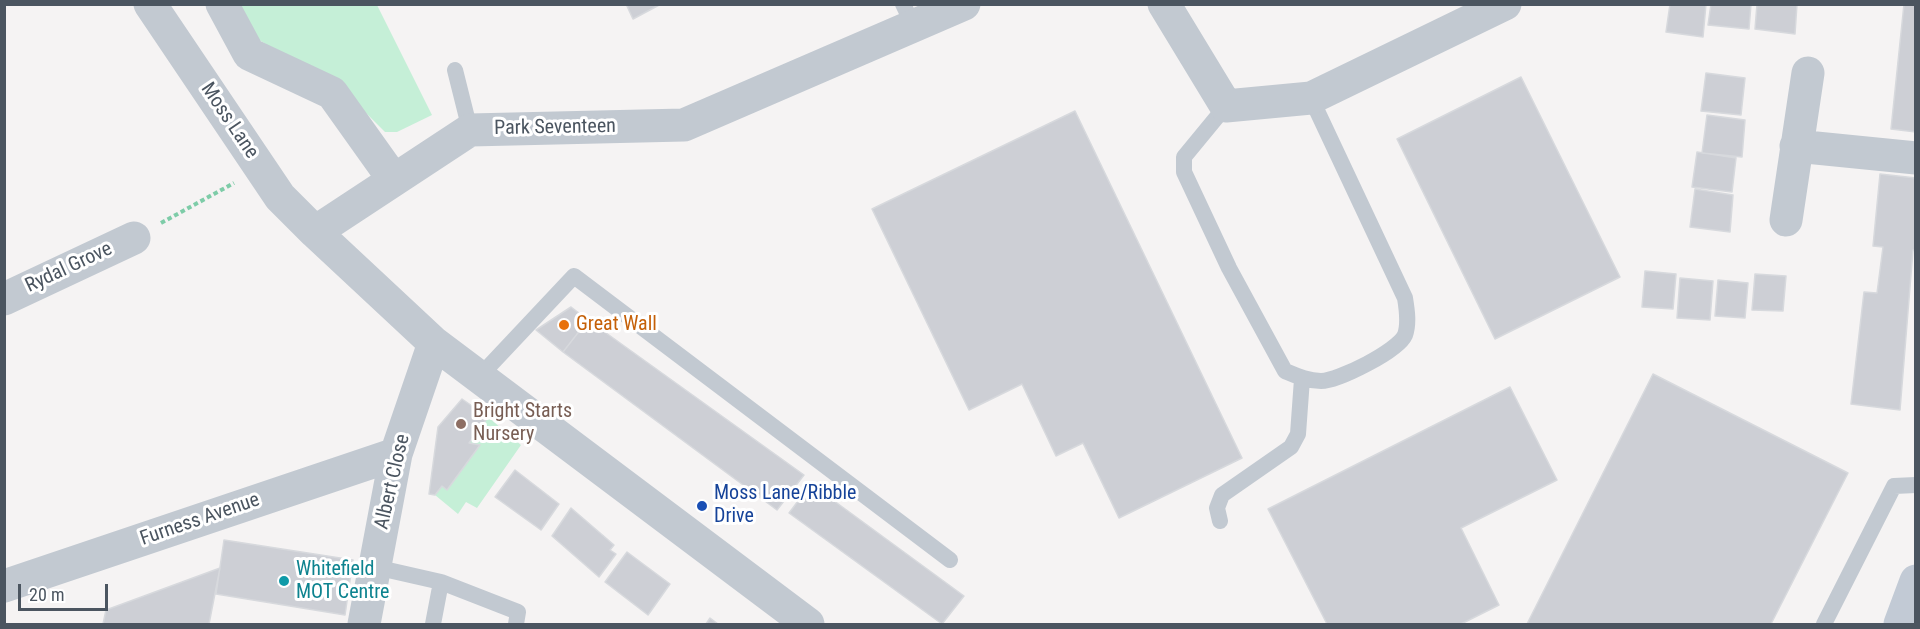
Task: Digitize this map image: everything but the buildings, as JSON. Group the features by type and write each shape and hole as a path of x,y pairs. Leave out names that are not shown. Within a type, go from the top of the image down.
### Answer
{"street":[{"name":"Moss Lane","path":"150,4 280,197 315,232"},
{"path":"222,4 249,54 332,93 394,180"},
{"name":"Park Seventeen","path":"315,232 470,130 684,126 909,16 964,4"},
{"path":"1164,4 1226,106 1311,98 1505,4"},
{"path":"1786,220 1808,74"},
{"path":"1796,146 1916,158"},
{"path":"315,232 434,343 808,624"},
{"name":"Rydal Grove","path":"4,299 134,238"},
{"name":"Albert Close","path":"364,624 396,454 434,343"},
{"name":"Furness Avenue","path":"4,586 396,454"},
{"path":"1900,624 1916,581"}],"lane":[{"path":"455,70 470,130"},
{"path":"1226,106 1184,157 1184,172 1228,268 1286,371 1302,379 1323,381 1392,350 1404,337 1407,321 1405,298 1311,98"},
{"path":"479,377 574,276 950,560"},
{"path":"1220,521 1217,508 1222,495 1291,447 1298,434 1302,379"},
{"path":"1824,624 1894,486 1916,484"},
{"path":"375,567 441,582 518,612 516,624"},
{"path":"433,624 441,582"}],"path":[{"path":"134,238 261,168"}],"green space":[{"path":"235,5 377,5 432,115 397,132 385,132 349,96 256,38"},
{"path":"488,417 521,445 477,508 466,502 458,514 435,495 442,486 447,490 479,446 469,443"}],"place":[{"name":"Great Wall","path":"564,325"},
{"name":"Bright Starts Nursery","path":"461,424"},
{"name":"Moss Lane/Ribble Drive","path":"702,506"},
{"name":"Whitefield MOT Centre","path":"284,581"}]}
